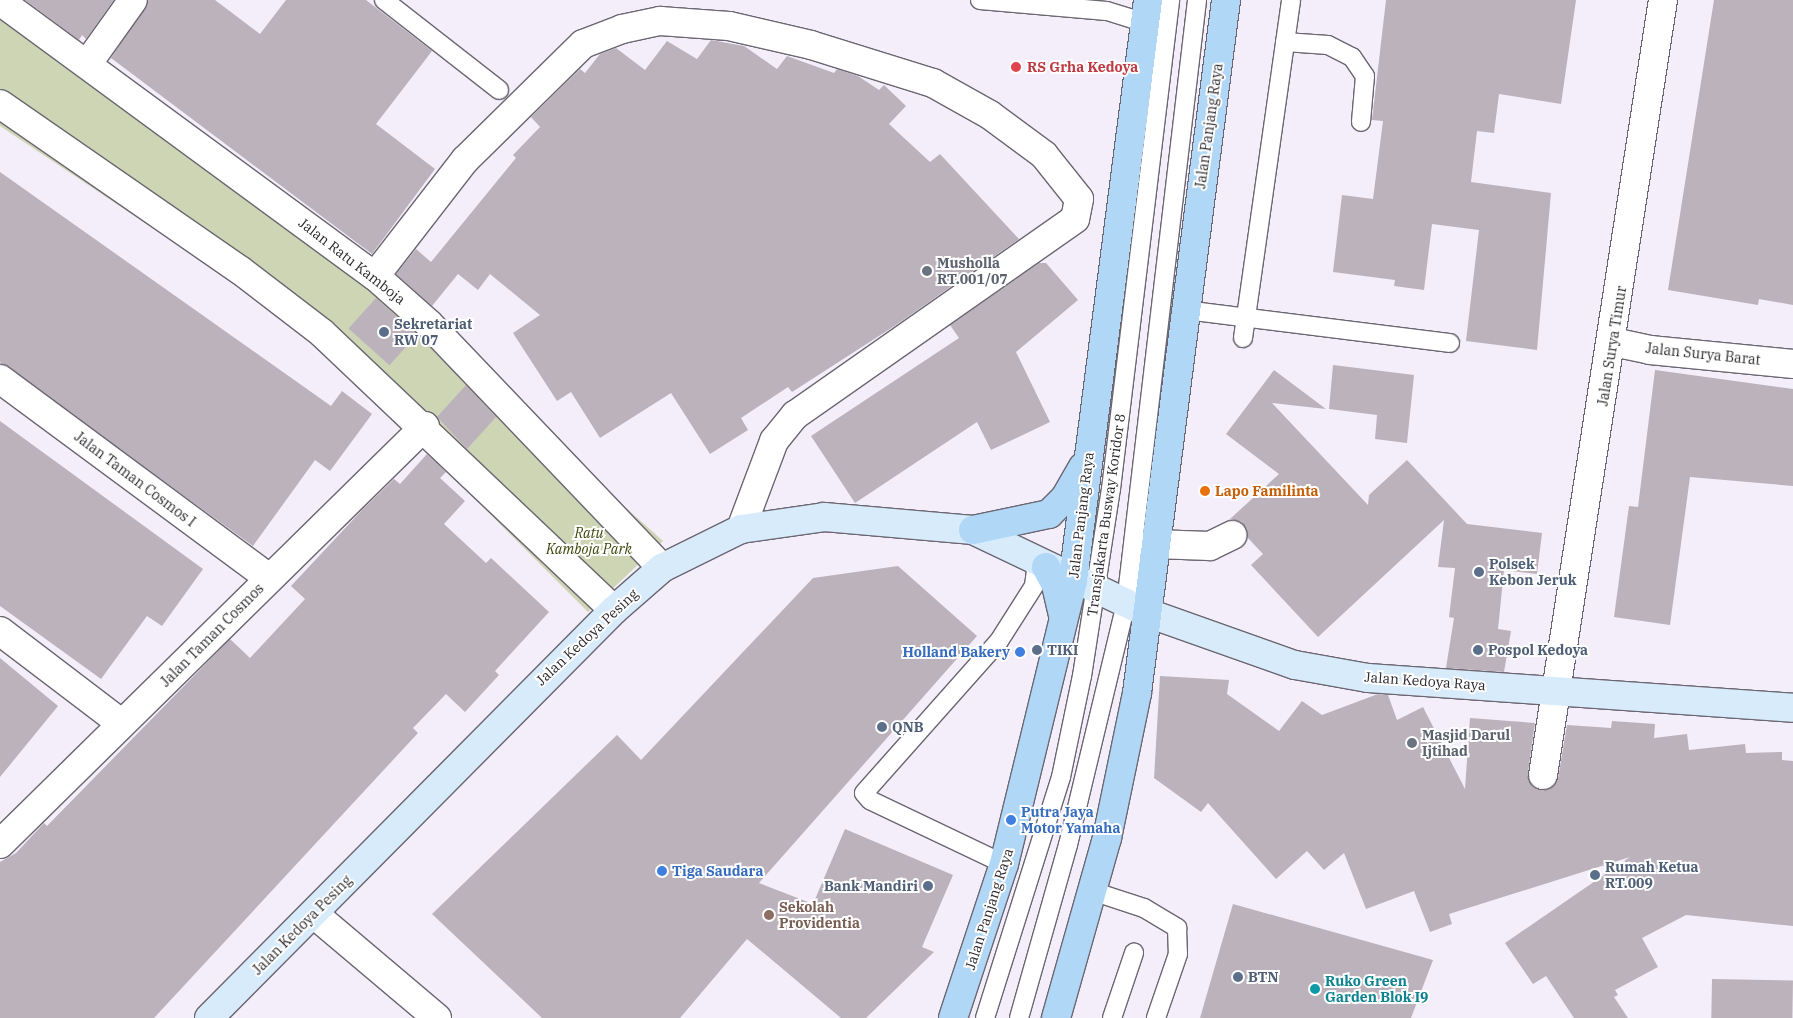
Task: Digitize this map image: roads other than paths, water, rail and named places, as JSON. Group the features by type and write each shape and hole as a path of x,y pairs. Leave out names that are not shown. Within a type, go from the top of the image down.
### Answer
{"main road":[{"name":"Jalan Panjang Raya","path":"1056,1018 1092,892 1137,693 1136,608 1154,544 1226,0"},
{"name":"Jalan Panjang Raya","path":"953,1018 1004,864 1064,627 1085,585 1088,459 1147,11"},
{"path":"973,530 1049,514 1065,498 1088,459"},
{"path":"1042,564 1056,585 1064,627"}],"street":[{"path":"88,63 133,0"},
{"name":"Jalan Surya Timur","path":"1543,775 1554,691 1578,566 1613,342 1663,0"},
{"name":"Jalan Ratu Kamboja","path":"0,1 88,63 375,276 429,324 662,568"},
{"path":"375,276 465,160 583,44 622,30 660,20 730,26 811,45 934,83 990,115 1044,154 1079,199 1075,219 795,415 774,441 741,529"},
{"path":"0,104 248,276 322,333 424,426 614,610"},
{"name":"Jalan Surya Barat","path":"1613,342 1650,350 1793,364"},
{"name":"Jalan Taman Cosmos I","path":"0,379 270,578"},
{"name":"Jalan Taman Cosmos","path":"0,844 424,426"},
{"name":"Jalan Kedoya Pesing","path":"209,1018 614,610 662,568 741,529 824,517 973,530 1085,585"},
{"path":"1154,544 1210,546 1233,535"},
{"name":"Jalan Kedoya Raya","path":"1085,585 1136,608 1295,665 1368,678 1793,708"},
{"path":"0,631 122,724"},
{"path":"314,914 437,1018"}],"lane":[{"path":"384,0 499,90"},
{"path":"980,0 1107,11 1147,11"},
{"name":"Transjakarta Busway Koridor 8","path":"985,1018 1061,777 1085,585 1170,0"},
{"name":"Transjakarta Busway Koridor 8","path":"1019,1018 1136,608 1197,0"},
{"path":"1243,338 1248,317 1291,0"},
{"path":"1285,42 1328,45 1352,57 1365,76 1361,122"},
{"path":"1184,310 1450,343"},
{"path":"1004,864 870,800 864,793 999,641 1034,586 1042,564"},
{"path":"1092,892 1144,908 1177,928 1178,954 1156,1018"},
{"path":"1112,1018 1134,953"}],"place":[{"name":"RS Grha Kedoya","path":"1016,67"},
{"name":"Musholla RT.001/07","path":"927,271"},
{"name":"Sekretariat RW 07","path":"384,332"},
{"name":"Lapo Familinta","path":"1205,491"},
{"name":"Polsek Kebon Jeruk","path":"1479,572"},
{"name":"TIKI","path":"1037,650"},
{"name":"Pospol Kedoya","path":"1478,650"},
{"name":"Holland Bakery","path":"1020,652"},
{"name":"QNB","path":"882,727"},
{"name":"Masjid Darul Ijtihad","path":"1412,743"},
{"name":"Putra Jaya Motor Yamaha","path":"1011,820"},
{"name":"Tiga Saudara","path":"662,871"},
{"name":"Rumah Ketua RT.009","path":"1595,875"},
{"name":"Bank Mandiri","path":"928,886"},
{"name":"Sekolah Providentia","path":"769,915"},
{"name":"BTN","path":"1238,977"},
{"name":"Ruko Green Garden Blok I9","path":"1315,989"}],"park label":[{"name":"Ratu Kamboja Park","path":"589,542"}]}
